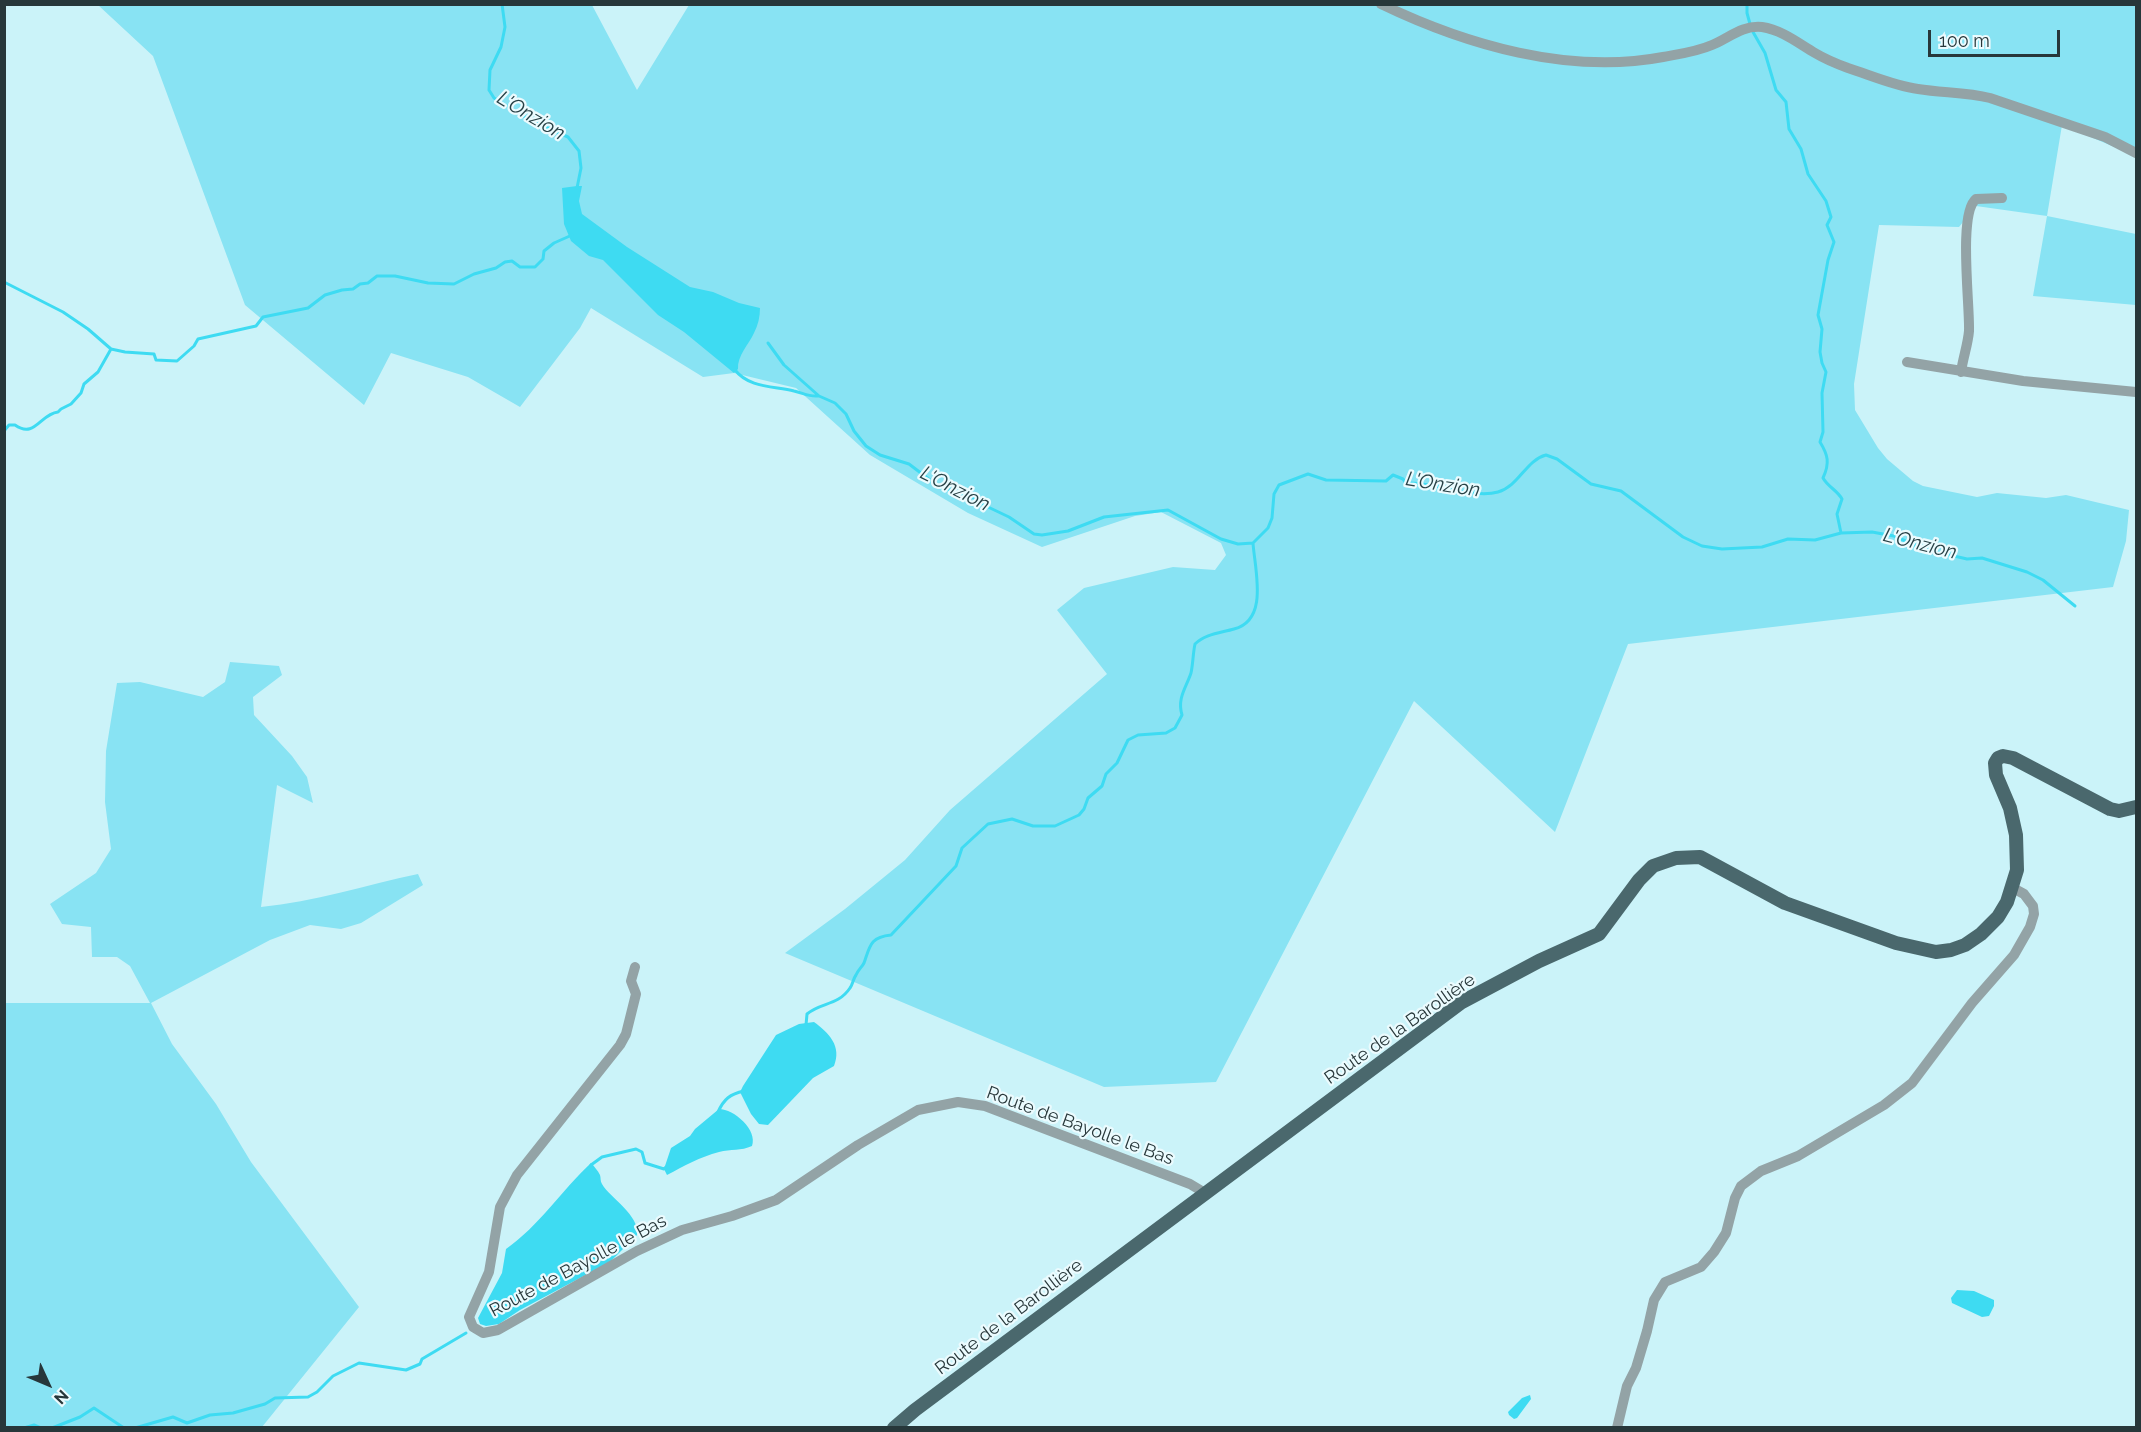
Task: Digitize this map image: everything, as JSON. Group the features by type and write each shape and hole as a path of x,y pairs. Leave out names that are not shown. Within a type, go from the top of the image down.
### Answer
{"main road":[{"name":"Route de la Barollière","path":"894,1428 915,1410 1462,1002 1539,961 1599,934 1653,866 1676,858 1700,857 1785,903 1896,943 1936,952 1965,945 1981,934 1998,917 2013,888 2018,852 2010,808 1996,775 1995,763 1998,758 2003,756 2013,758 2110,809 2120,811 2136,807"}],"street":[{"path":"1381,4 1430,25 1474,40 1531,54 1591,62 1620,63 1657,58 1698,50 1747,28 1773,29 1851,69 1916,89 1974,94 2025,108 2105,137 2136,153"},
{"path":"1961,372 1969,331 1966,231 1969,209 1976,199 2002,198"},
{"path":"1907,362 2023,381 2136,392"},
{"path":"1617,1428 1627,1386 1636,1368 1654,1300 1665,1282 1701,1267 1714,1252 1726,1233 1735,1198 1742,1186 1761,1171 1798,1156 1884,1105 1912,1083 1972,1003 2014,955 2030,927 2034,914 2032,906 2025,894 2013,888"},
{"name":"Route de Bayolle le Bas","path":"635,967 631,981 636,994 626,1034 620,1045 517,1175 500,1207 489,1272 469,1317 473,1327 483,1333 498,1330 637,1251 682,1230 732,1216 776,1200 858,1145 918,1110 958,1102 984,1106 1190,1184 1205,1193"}],"shaded area":[{"path":"98,5 592,5 637,90 689,5 2136,5 2136,156 2062,125 2047,216 1976,206 1959,227 1879,225 1854,384 1855,410 1878,448 1887,459 1913,481 1923,486 1977,497 1997,493 2046,498 2066,495 2129,510 2126,541 2113,587 1628,644 1555,832 1414,701 1216,1082 1104,1087 785,953 845,909 905,860 950,810 1107,674 1057,610 1084,588 1173,567 1215,570 1226,555 1221,543 1161,512 1135,516 1042,547 968,513 870,455 796,388 734,373 703,377 591,308 580,328 520,407 468,377 391,353 364,405 245,305 153,56"},
{"path":"582,186 579,201 582,214 627,247 690,287 713,292 739,303 760,308 757,327 734,373 684,332 658,315 603,260 589,256 571,241 564,224 562,188"},
{"path":"2047,216 2136,234 2136,305 2033,296"},
{"path":"230,662 279,666 282,675 253,697 254,715 292,756 307,777 313,803 277,785 261,907 320,897 418,874 423,885 361,923 341,929 310,925 270,940 151,1003 172,1044 216,1104 251,1162 359,1307 262,1427 5,1427 5,1003 150,1003 130,966 117,957 92,957 91,927 62,924 50,904 96,873 111,849 105,802 106,751 117,683 140,682 203,697 225,682"},
{"path":"814,1022 833,1041 836,1052 834,1066 813,1078 768,1125 759,1124 740,1092 743,1086 776,1035 799,1024"},
{"path":"719,1109 738,1116 748,1127 753,1140 752,1146 712,1154 667,1175 664,1169 671,1148 690,1136"},
{"path":"591,1163 599,1173 601,1183 634,1221 637,1235 610,1262 520,1310 499,1324 486,1326 480,1324 478,1318 502,1273 506,1249 540,1219"},
{"path":"1957,1290 1974,1291 1994,1300 1989,1316 1982,1317 1952,1303 1951,1298"},
{"path":"1530,1395 1531,1399 1517,1418 1514,1419 1509,1415 1508,1412 1522,1398"}],"waterway":[{"name":"L'Onzion","path":"502,4 505,27 501,47 490,70 489,90 494,98 535,123 568,137 579,151 581,168 577,188"},
{"path":"1747,4 1750,24"},
{"path":"1753,32 1765,53 1776,90 1786,102 1789,129 1801,149 1808,174 1826,201 1831,217 1827,225 1834,242 1828,260 1818,315 1822,329 1820,352 1826,372 1822,393 1823,432 1820,442 1827,459 1827,468 1823,478 1842,499 1837,514 1841,533"},
{"path":"4,282 63,312 111,349 154,354 156,360 177,361 194,346 198,339 256,326 263,317 308,308 325,295 353,289 360,284 368,283 377,276 395,276 428,283 454,284 474,274 496,268 505,262 512,261 520,267 535,267 543,259 544,251 554,243 572,235"},
{"name":"L'Onzion","path":"768,343 784,365 819,396 835,403 846,414 854,431 866,446 880,455 909,464 944,488 971,496 1034,534 1068,531 1104,517 1168,510 1221,539 1238,544 1253,543 1268,528 1272,518 1274,494 1279,485 1308,474 1326,480 1386,481 1393,475 1403,479 1406,483 1488,494 1505,489 1533,462 1546,455 1557,459 1591,484 1621,491 1683,537 1702,546 1722,549 1762,547 1788,539 1815,540 1841,533 1872,532 1894,536 1924,549 1967,559 1982,558 2027,572 2043,580 2075,606"},
{"path":"4,431 9,425 22,429 33,428 46,417 71,404 81,393 84,384 98,372 111,349"},
{"name":"L'Onzion","path":"735,370 747,380 755,383 818,396"},
{"path":"806,1025 807,1014 812,1010 835,1001 845,994 864,963 872,943 879,938 891,935 956,866 962,848 988,824 1012,819 1033,826 1055,826 1079,815 1088,798 1102,786 1106,774 1117,763 1128,740 1138,735 1166,733 1175,728 1182,715 1181,698 1191,673 1195,644 1208,636 1245,624 1252,616 1257,593 1253,543"},
{"path":"718,1112 728,1098 744,1091"},
{"path":"591,1165 602,1157 636,1149 642,1152 645,1163 664,1169 666,1167"},
{"path":"135,1428 173,1417 187,1423 210,1415 233,1413 265,1404 275,1398 308,1397 317,1392 333,1376 359,1363 406,1370 420,1364 422,1359 466,1333"},
{"path":"52,1428 80,1417 94,1408 124,1428"},
{"path":"24,1428 34,1425 41,1428"}]}
